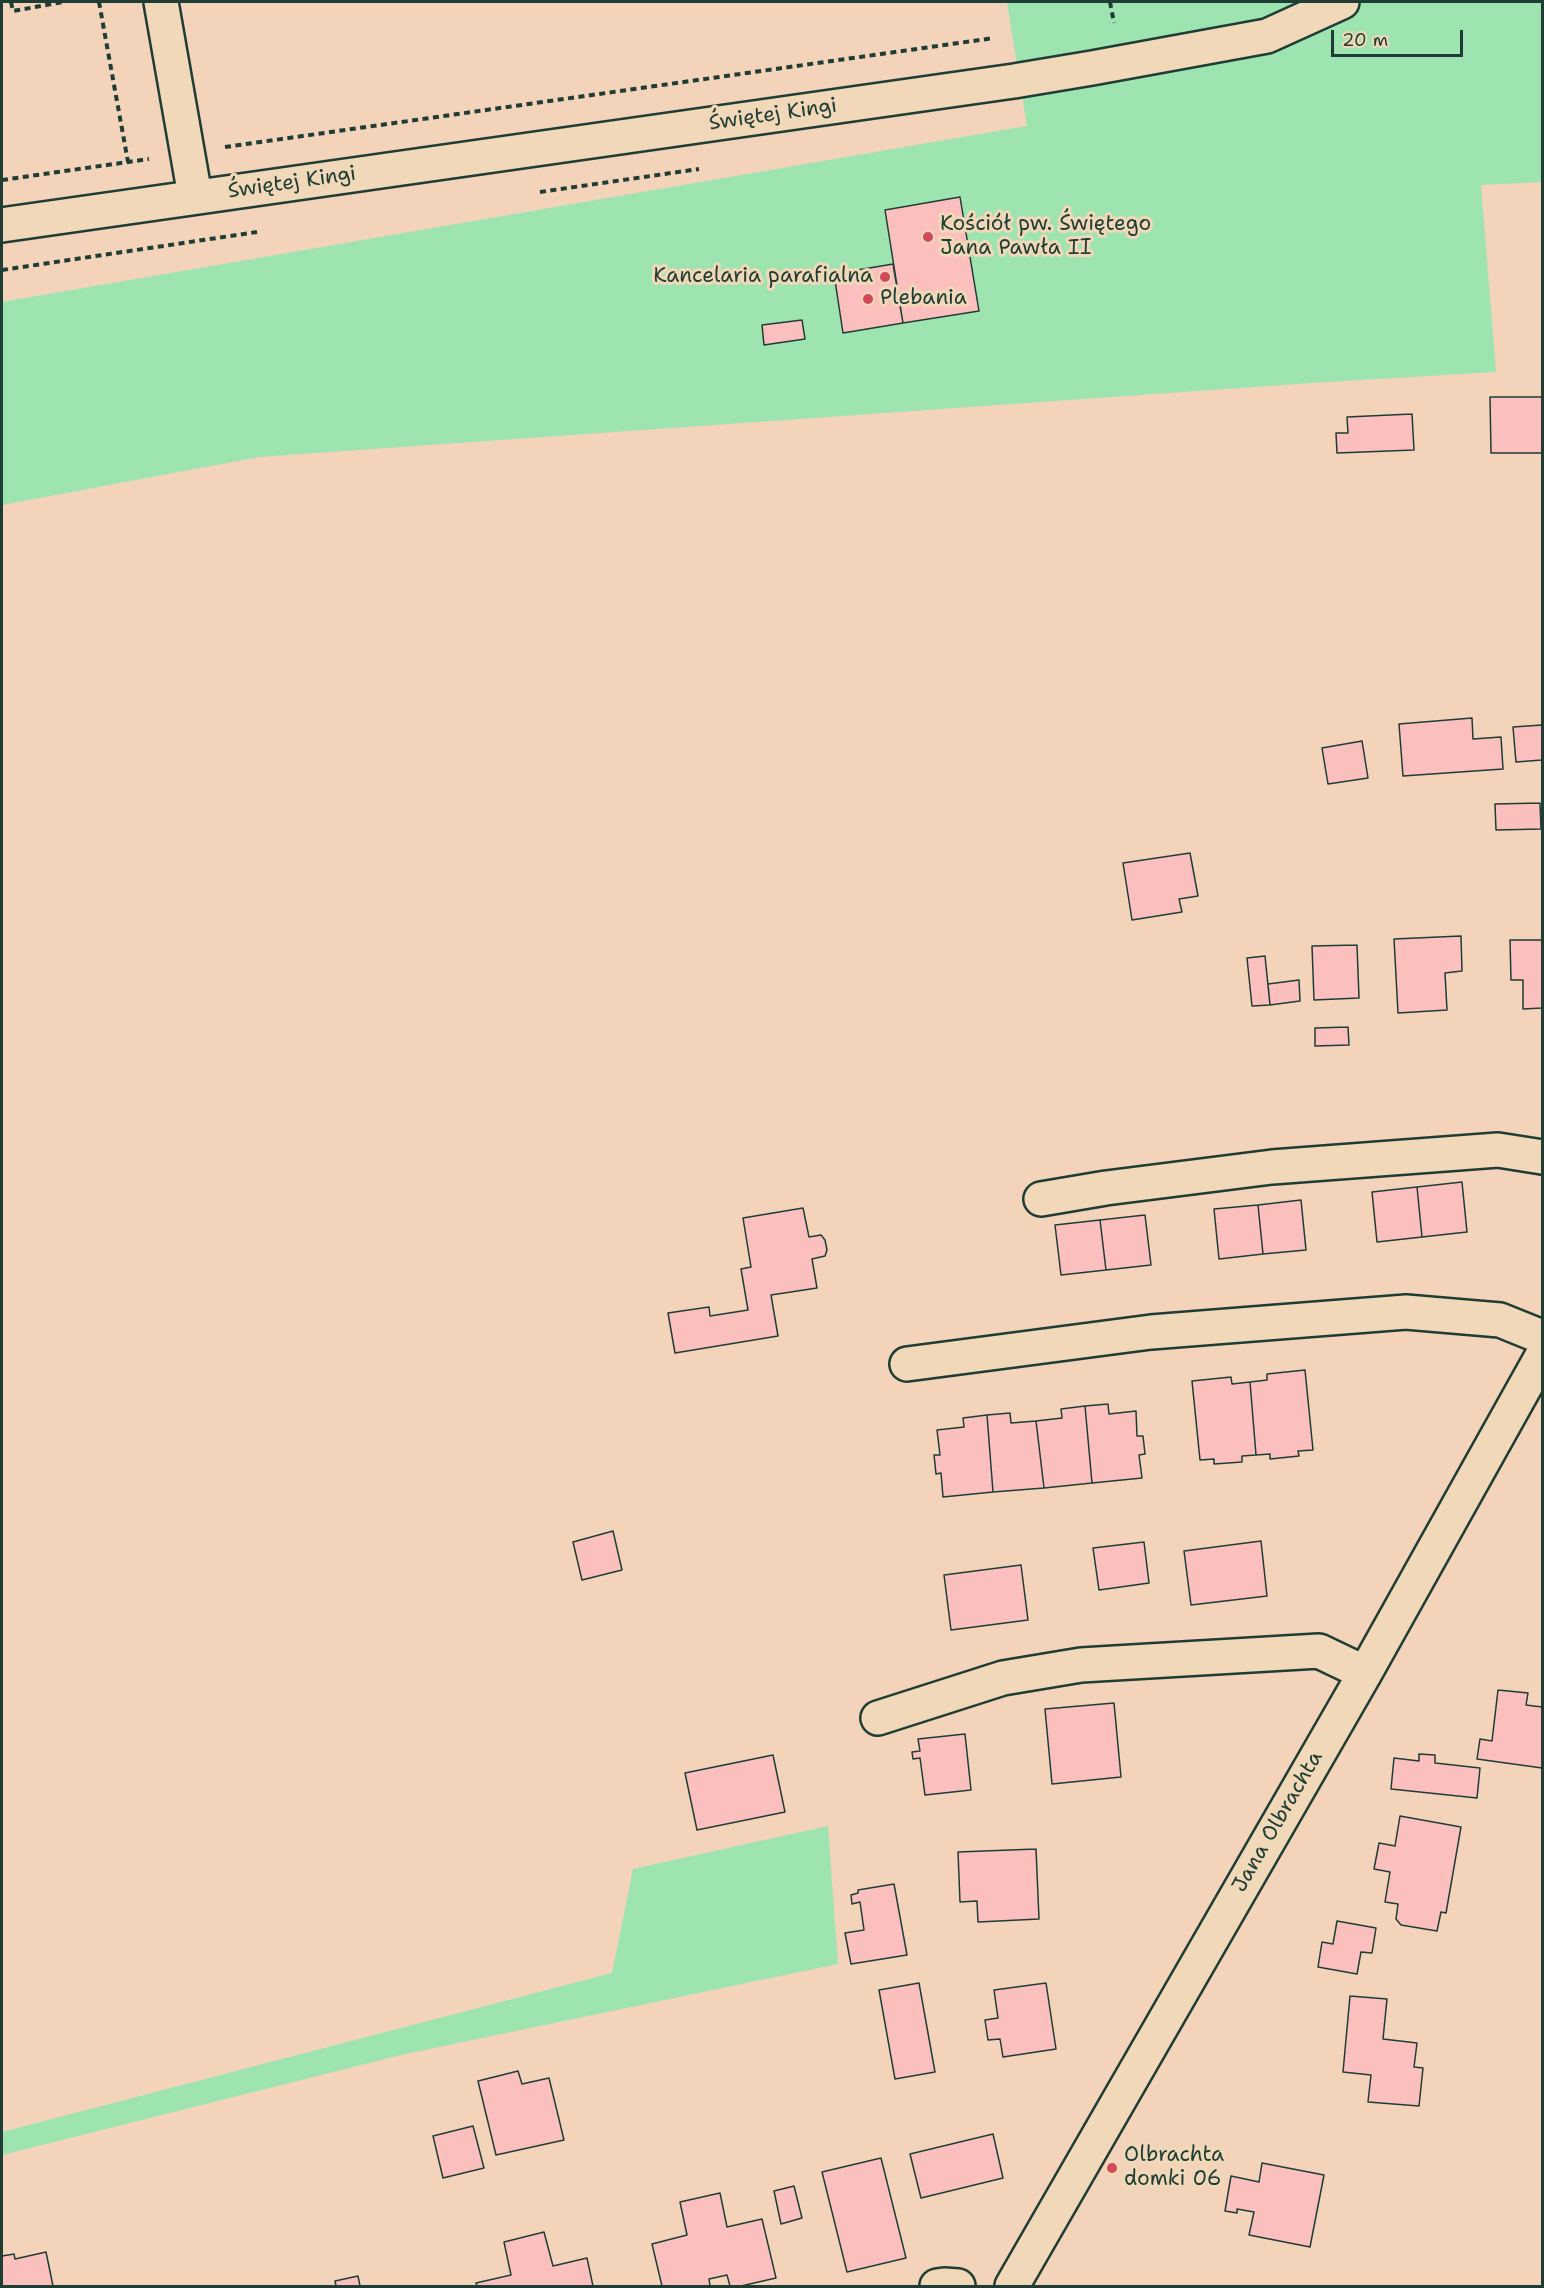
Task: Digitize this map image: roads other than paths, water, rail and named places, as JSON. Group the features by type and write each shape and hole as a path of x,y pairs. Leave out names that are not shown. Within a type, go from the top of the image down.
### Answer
{"street":[{"path":"161,2 195,196"},
{"name":"Świętej Kingi","path":"2,225 1014,81 1172,55 1267,36 1342,2"},
{"path":"1041,1198 1272,1167 1497,1150 1542,1156"},
{"path":"907,1364 1151,1332 1406,1312 1500,1320 1542,1337"},
{"name":"Jana Olbrachta","path":"1012,2286 1365,1672 1542,1356"},
{"path":"878,1718 1003,1678 1081,1665 1319,1651 1365,1672"},
{"path":"937,2286 944,2284 958,2286"}],"place":[{"name":"Kościół pw. Świętego Jana Pawła II","path":"928,237"},
{"name":"Kancelaria parafialna","path":"885,277"},
{"name":"Plebania","path":"868,299"},
{"name":"Olbrachta domki 06","path":"1112,2168"}]}
